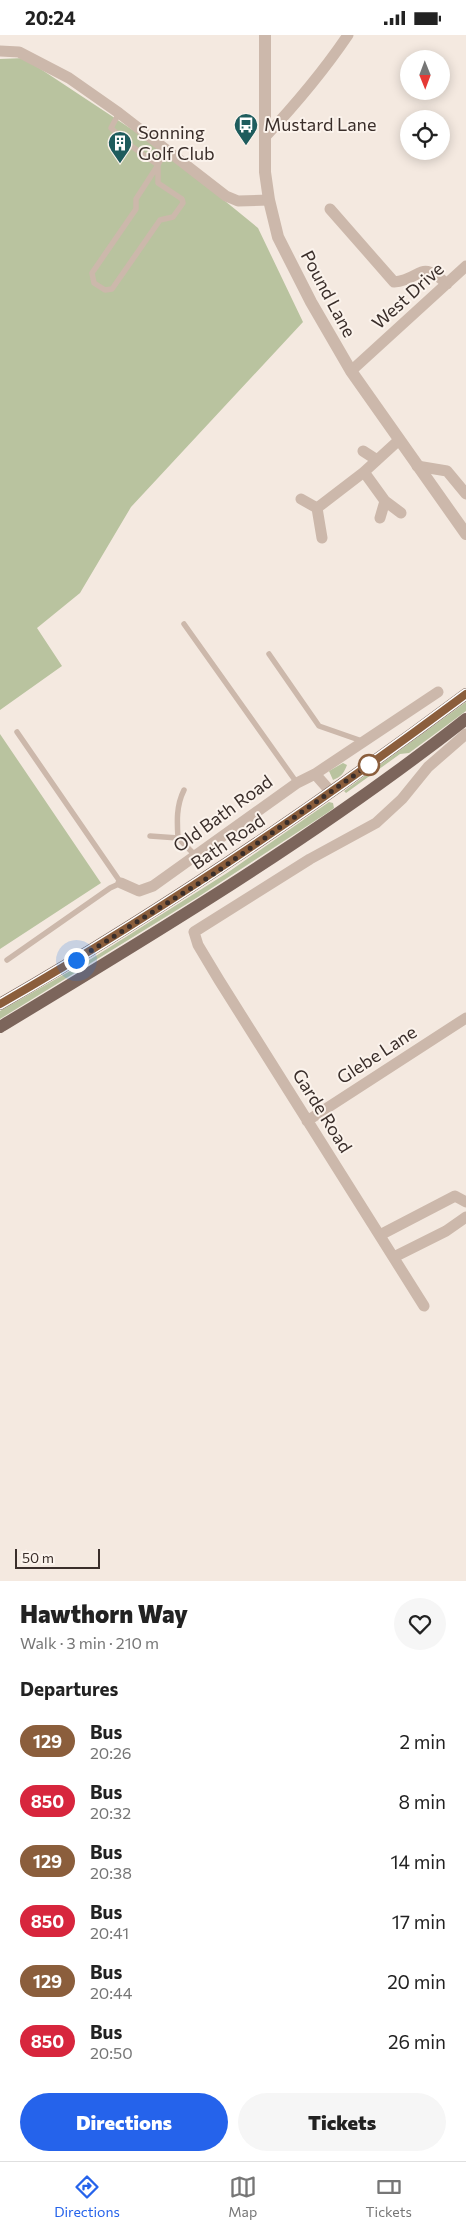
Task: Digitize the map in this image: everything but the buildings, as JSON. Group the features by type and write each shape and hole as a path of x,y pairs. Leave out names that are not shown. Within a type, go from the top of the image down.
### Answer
{"main road":[{"name":"Bath Road","path":"0,1004 125,931 212,875 332,792 466,694"},
{"name":"Bath Road","path":"0,1027 220,891 346,809 466,719"},
{"path":"332,792 346,809"}],"street":[{"name":"Pound Lane","path":"265,35 265,172 278,237 311,302 350,371 466,534"},
{"path":"265,137 297,103 329,63 348,35"},
{"path":"0,51 19,52 69,78 119,113 226,196 238,201 269,199"},
{"path":"330,209 394,282 408,280 422,270 433,271 447,284"},
{"name":"West Drive","path":"350,371 466,267"},
{"path":"318,508 364,472 399,440"},
{"path":"363,451 377,460"},
{"path":"417,466 447,471 466,495"},
{"path":"364,472 385,501 401,513"},
{"path":"301,499 318,508"},
{"path":"380,518 385,501"},
{"path":"318,508 322,538"},
{"name":"Old Bath Road","path":"121,883 139,891 153,886 297,783 438,692"},
{"name":"Garde Road","path":"424,1306 219,980 198,945 194,932 310,859 376,823 402,799 428,767 466,734"},
{"path":"315,773 332,792"},
{"name":"Glebe Lane","path":"307,1121 466,1018"},
{"path":"380,1235 455,1196 466,1202"},
{"path":"394,1257 446,1231 466,1217"}],"lane":[{"path":"119,113 111,126 113,132 158,165"},
{"path":"158,165 158,183 183,199 183,203 173,217 160,220 112,289 105,290 94,283 92,273 136,209 136,199 166,149"},
{"path":"184,624 297,783"},
{"path":"269,653 319,726 362,741"},
{"path":"7,960 110,888 121,883 17,732"},
{"path":"184,791 180,799 177,819 178,838 196,856"},
{"path":"150,837 178,838"}],"green space":[{"name":"Sonning Golf Club","path":"24,58 160,148 258,228 303,322 131,507 80,593 37,628 62,666 0,710 0,59"},
{"path":"466,702 466,711 409,753 400,754 346,793 344,791"},
{"path":"0,734 101,883 0,949"},
{"path":"343,763 347,765 345,770 333,780 329,771"},
{"path":"329,802 333,803 334,808 327,813 198,897 0,1019 0,1011 91,959 227,873"}],"bus line":[{"name":"129","path":"0,1004 109,941 212,875 306,811 466,694"}],"place":[{"name":"Mustard Lane","path":"246,146"},
{"name":"Sonning Golf Club","path":"120,164"}],"route":[{"path":"76,960 212,875 306,811 369,765"}]}
